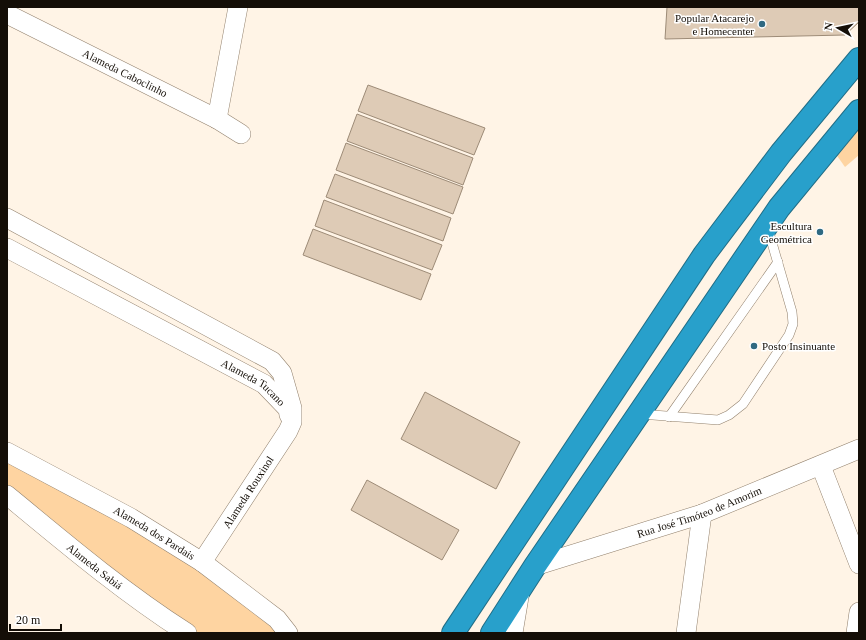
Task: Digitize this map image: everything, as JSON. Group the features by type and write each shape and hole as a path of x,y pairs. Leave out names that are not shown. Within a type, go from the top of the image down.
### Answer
{"highway":[{"path":"453,633 704,255 781,153 859,59"},
{"path":"492,633 535,566 779,208 859,111"}],"street":[{"path":"217,119 238,7"},
{"name":"Alameda Caboclinho","path":"7,14 217,119 241,134"},
{"name":"Alameda Tucano","path":"7,218 272,361 282,373 292,408 292,422"},
{"path":"15,252 36,234"},
{"name":"Alameda Tucano","path":"15,252 264,384 288,409 292,422"},
{"name":"Alameda Rouxinol","path":"202,562 288,431 292,422"},
{"name":"Rua José Timóteo de Amorim","path":"535,566 702,514 859,449"},
{"name":"Alameda dos Pardais","path":"7,452 131,518 202,562 282,628"},
{"path":"821,466 859,564"},
{"name":"Alameda Sabiá","path":"7,495 82,558 158,614 187,633"},
{"path":"686,633 702,514"},
{"path":"513,633 520,591"},
{"path":"856,633 859,612"}],"lane":[{"path":"638,414 718,420 729,415 743,404 789,335 793,324 792,312 767,226"},
{"path":"669,417 778,262"}],"shaded area":[{"path":"855,125 859,131 859,155 845,167 833,150"},
{"path":"7,452 131,518 280,633 187,633 7,495"}],"building":[{"name":"Popular Atacarejo e Homecenter","path":"667,7 859,7 859,22 845,35 665,39"},
{"path":"368,85 485,128 474,155 358,111"},
{"path":"357,114 473,158 463,185 347,141"},
{"path":"346,143 463,187 453,214 336,170"},
{"path":"335,174 451,218 443,241 326,197"},
{"path":"324,200 442,245 432,270 315,226"},
{"path":"313,229 431,274 421,300 303,255"},
{"path":"425,392 520,442 496,489 401,439"},
{"path":"367,480 459,530 442,560 351,510"}],"place":[{"name":"Popular Atacarejo e Homecenter","path":"762,24"},
{"name":"Escultura Geométrica","path":"820,232"},
{"name":"Posto Insinuante","path":"754,346"}]}
